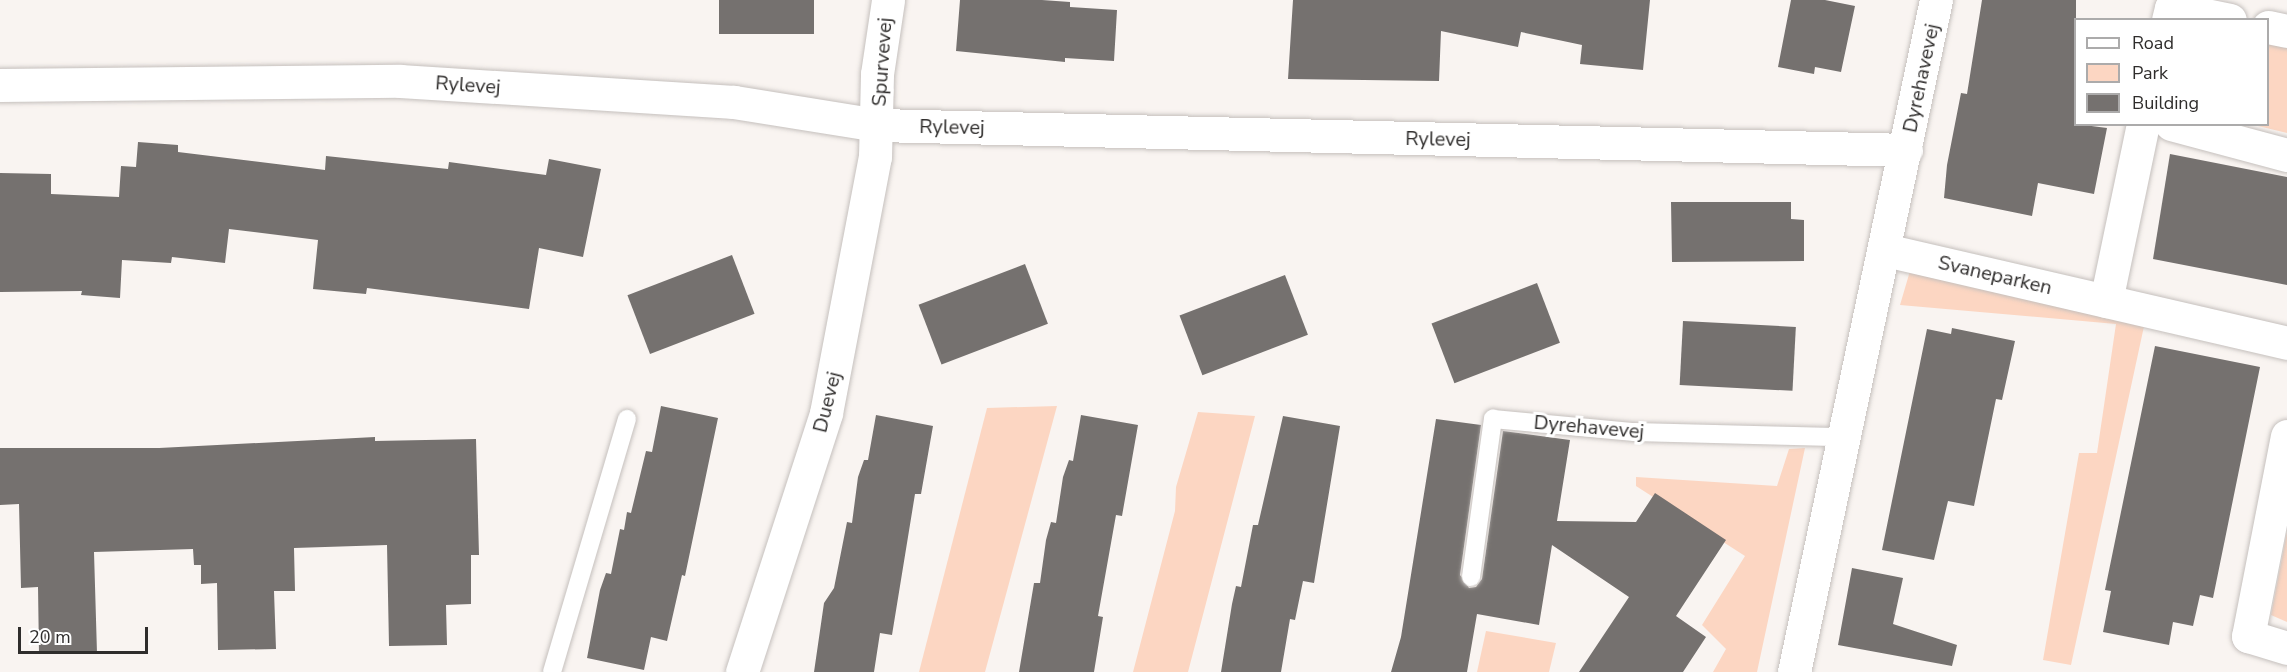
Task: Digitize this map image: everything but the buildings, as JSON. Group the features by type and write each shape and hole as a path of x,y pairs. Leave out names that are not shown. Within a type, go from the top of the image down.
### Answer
{"street":[{"name":"Spurvevej","path":"878,125 877,74 888,0"},
{"name":"Dyrehavevej","path":"1794,672 1936,0"},
{"path":"2168,18 2171,8 2220,18"},
{"path":"2269,27 2287,31"},
{"name":"Rylevej","path":"0,85 400,81 734,102 878,125 1906,150"},
{"name":"Duevej","path":"742,672 826,413 851,292 878,125"},
{"path":"2106,301 2143,126"},
{"path":"2178,126 2287,155"},
{"name":"Svaneparken","path":"1884,250 2287,343"},
{"path":"2287,436 2248,636 2287,648"}],"lane":[{"path":"552,672 627,419"},
{"name":"Dyrehavevej","path":"1471,577 1493,419 1634,432 1844,437"}],"green space":[{"path":"2269,42 2287,46 2287,133 2258,126 2269,126"},
{"path":"1910,271 2146,317 2071,665 2043,660 2079,453 2097,453 2116,324 1900,305"},
{"path":"1057,406 985,672 919,672 987,408"},
{"path":"1198,412 1255,416 1188,672 1133,672 1175,511 1176,487"},
{"path":"1805,448 1757,672 1713,672 1726,649 1702,625 1745,556 1636,486 1636,477 1777,486 1789,449"},
{"path":"2287,532 2287,622 2271,615"},
{"path":"1486,631 1556,643 1549,672 1477,672"}]}
